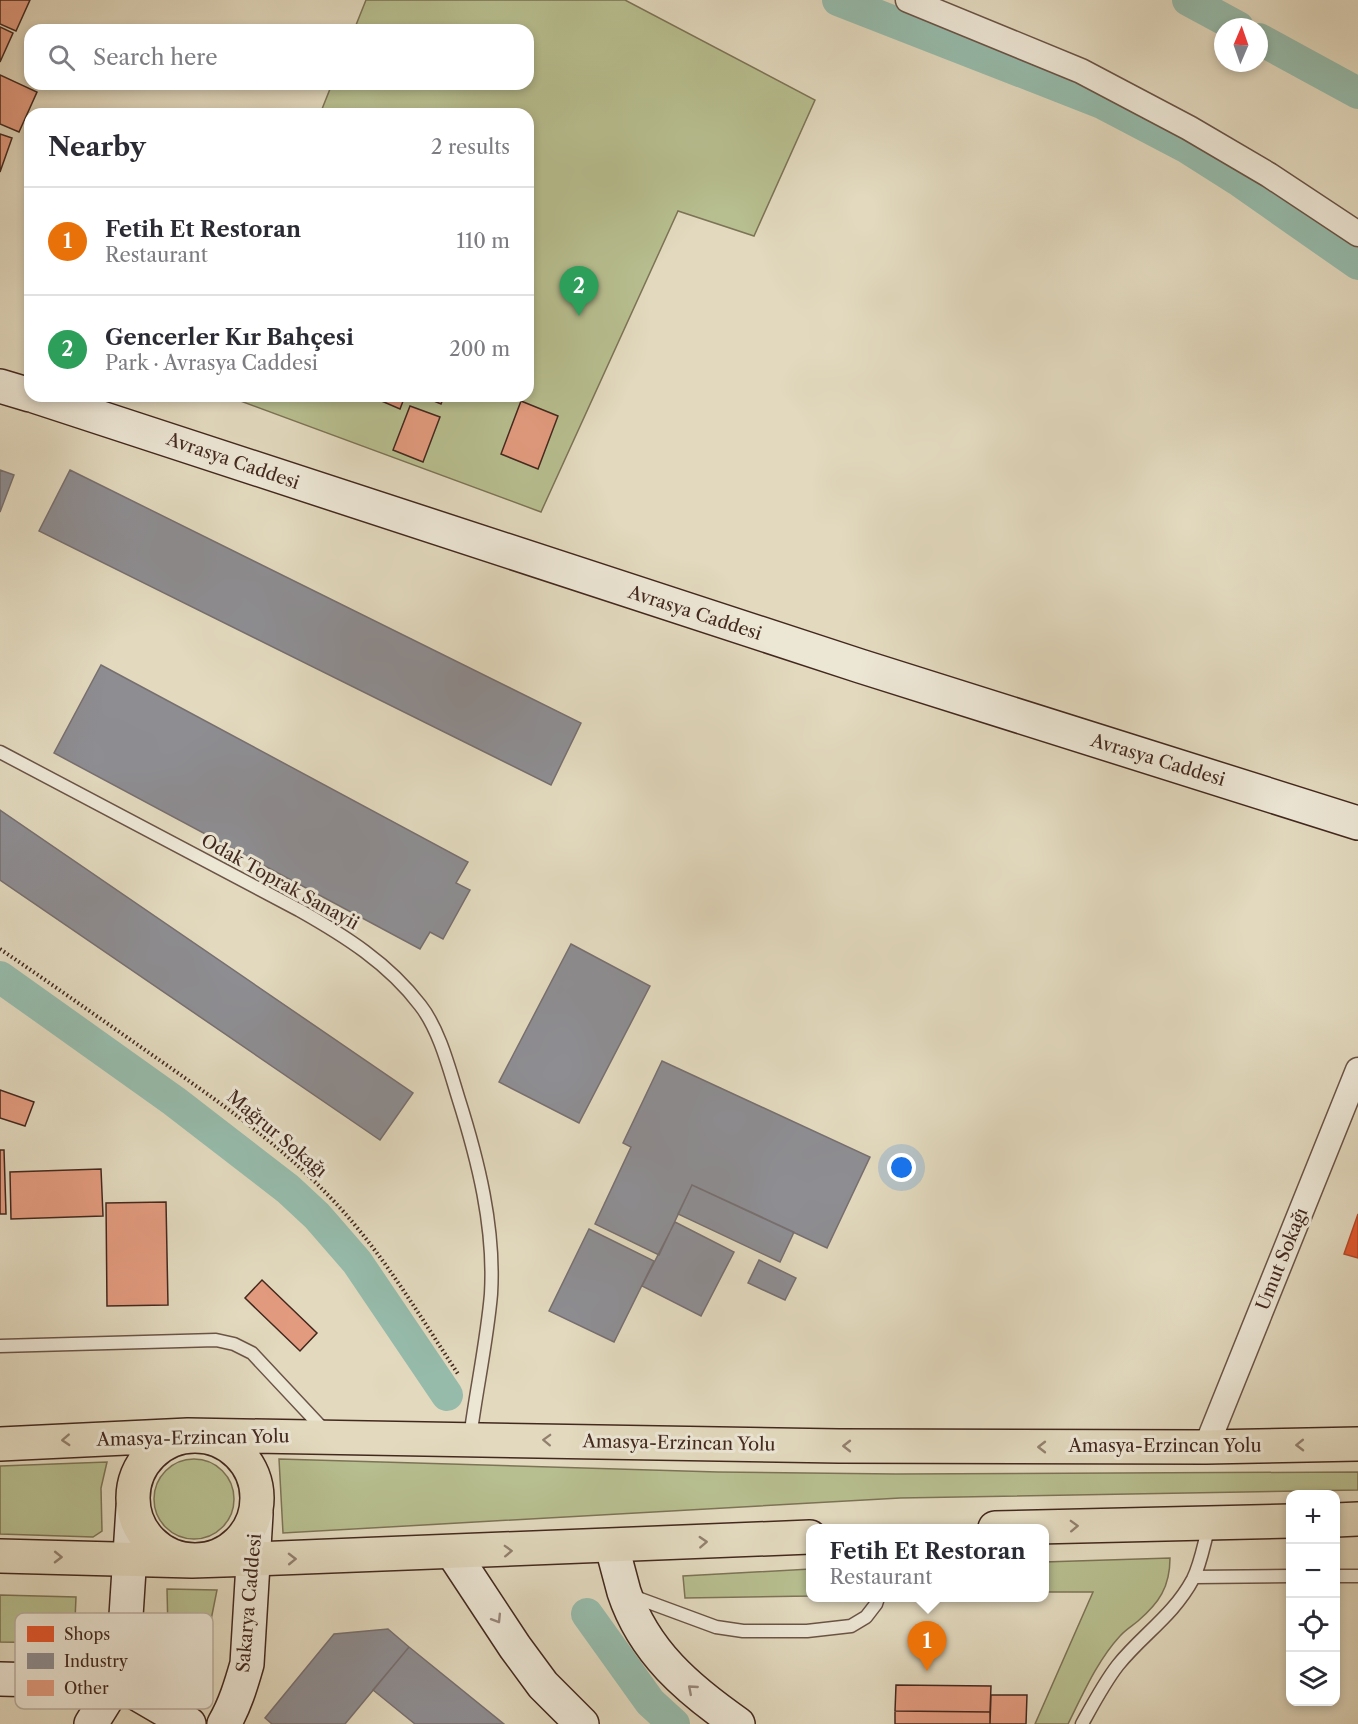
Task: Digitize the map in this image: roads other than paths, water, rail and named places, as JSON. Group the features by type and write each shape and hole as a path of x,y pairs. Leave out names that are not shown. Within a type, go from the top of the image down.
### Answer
{"highway":[{"name":"Amasya-Erzincan Yolu","path":"0,1444 188,1435 470,1438 770,1445 1206,1447 1358,1444"},
{"path":"188,1435 208,1436 227,1444 242,1456 253,1473 258,1493 256,1514 247,1533 232,1549 213,1558 192,1561 171,1556 153,1545 140,1528 133,1508 133,1487 139,1468 152,1452 169,1441 188,1435"},
{"path":"1340,1520 1358,1519"},
{"path":"1049,1527 1286,1521"},
{"path":"0,1556 192,1561 612,1547 806,1537"}],"street":[{"path":"908,0 1082,71 1239,157 1358,234"},
{"name":"Avrasya Caddesi","path":"0,386 24,393"},
{"name":"Avrasya Caddesi","path":"53,402 860,666 1358,823"},
{"name":"Umut Sokağı","path":"1206,1447 1358,1070"},
{"path":"126,1613 133,1508"},
{"name":"Sakarya Caddesi","path":"224,1724 231,1712 247,1664 256,1514"},
{"path":"612,1547 625,1593 637,1623 671,1671 738,1724"},
{"path":"453,1553 515,1647 543,1684 582,1724"},
{"path":"0,1679 15,1679"},
{"path":"91,1724 100,1709"},
{"path":"163,1709 189,1724"}],"lane":[{"name":"Odak Toprak Sanayii","path":"0,752 345,936 376,959 400,981 422,1007 445,1053 473,1143 484,1193 491,1252 490,1294 470,1438"},
{"path":"0,1346 216,1340 234,1344 252,1353 330,1437"},
{"path":"1082,1724 1118,1665 1161,1623 1179,1601 1194,1577 1210,1523"},
{"path":"1194,1577 1286,1576"},
{"path":"1340,1576 1358,1576"},
{"path":"625,1593 716,1627 743,1631 807,1630 851,1626 866,1617 877,1602"}],"waterway":[{"path":"838,0 1102,103 1186,147 1238,180 1358,264"},
{"path":"1188,0 1221,18"},
{"path":"1268,44 1358,93"},
{"path":"0,977 174,1101 288,1189 317,1216 357,1262 447,1395"},
{"path":"587,1614 650,1702 674,1724"}],"place":[{"name":"Gencerler Kır Bahçesi","path":"579,316"},
{"name":"Fetih Et Restoran","path":"927,1671"}]}
